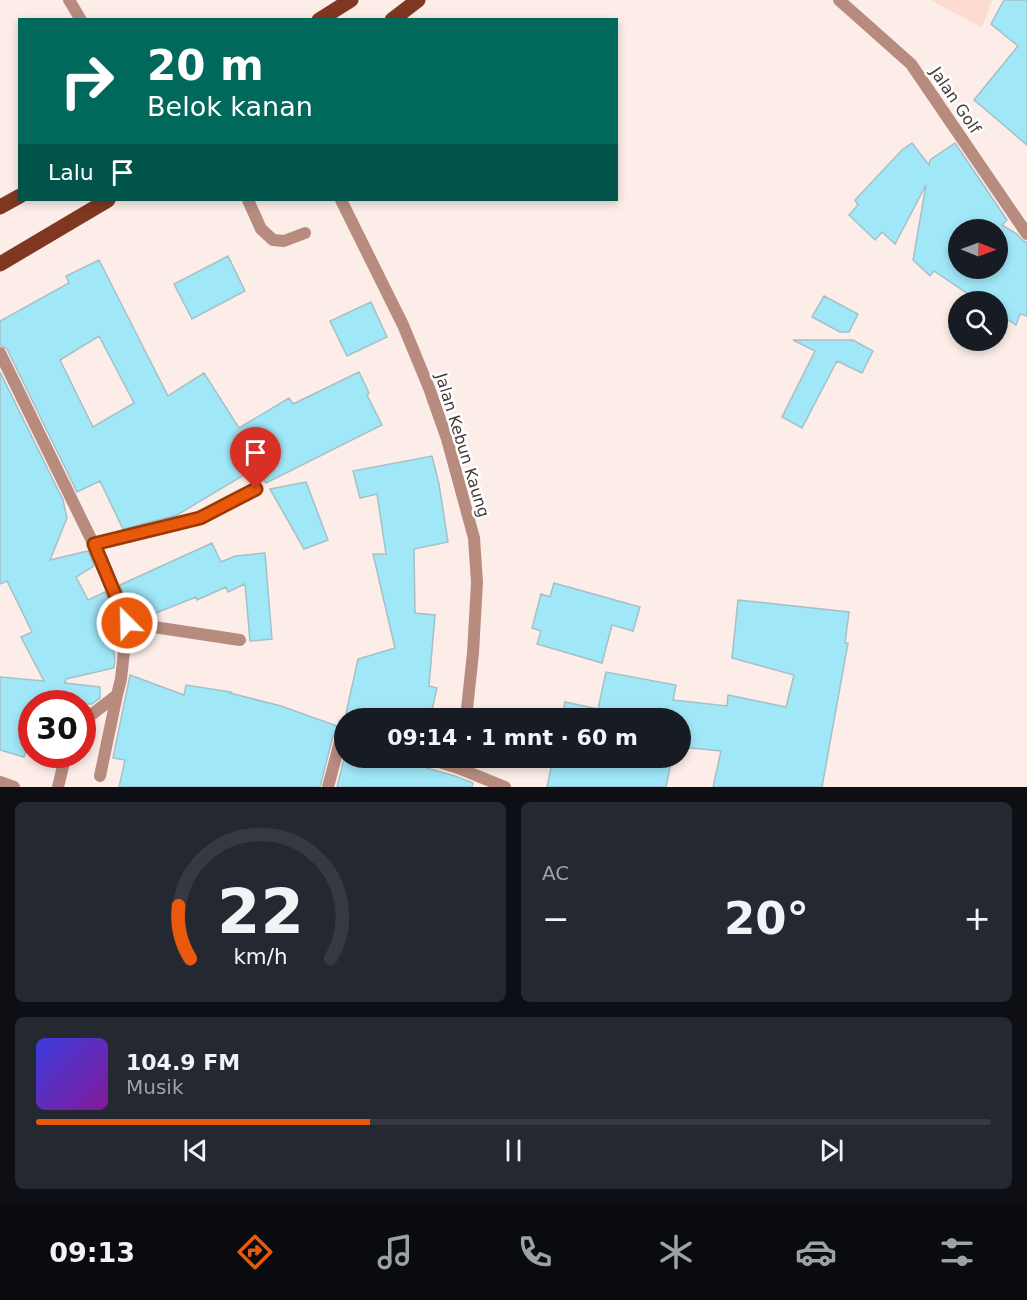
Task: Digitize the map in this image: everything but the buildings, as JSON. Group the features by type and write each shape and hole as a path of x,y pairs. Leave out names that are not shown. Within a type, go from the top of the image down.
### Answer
{"main road":[{"path":"322,18 351,0"},
{"path":"395,18 418,0"},
{"path":"0,207 18,197"},
{"path":"0,264 106,201"}],"street":[{"path":"69,0 80,18"},
{"name":"Jalan Golf","path":"839,0 884,38 916,71 1027,234"},
{"path":"248,201 261,229 273,240 285,241 305,233"},
{"name":"Jalan Kebun Kaung","path":"341,201 403,325 429,388 447,439 474,538 477,582 467,708"},
{"path":"0,353 94,544 127,623 121,678 100,776"},
{"path":"94,544 200,518 256,489"},
{"path":"127,623 240,640"},
{"path":"96,711 117,695"},
{"path":"328,787 334,764"},
{"path":"57,787 62,768"},
{"path":"469,768 505,787"},
{"path":"0,782 14,787"}],"shaded area":[{"path":"931,0 992,0 982,28"}],"route":[{"path":"127,623 94,544 200,518 256,489"}]}
